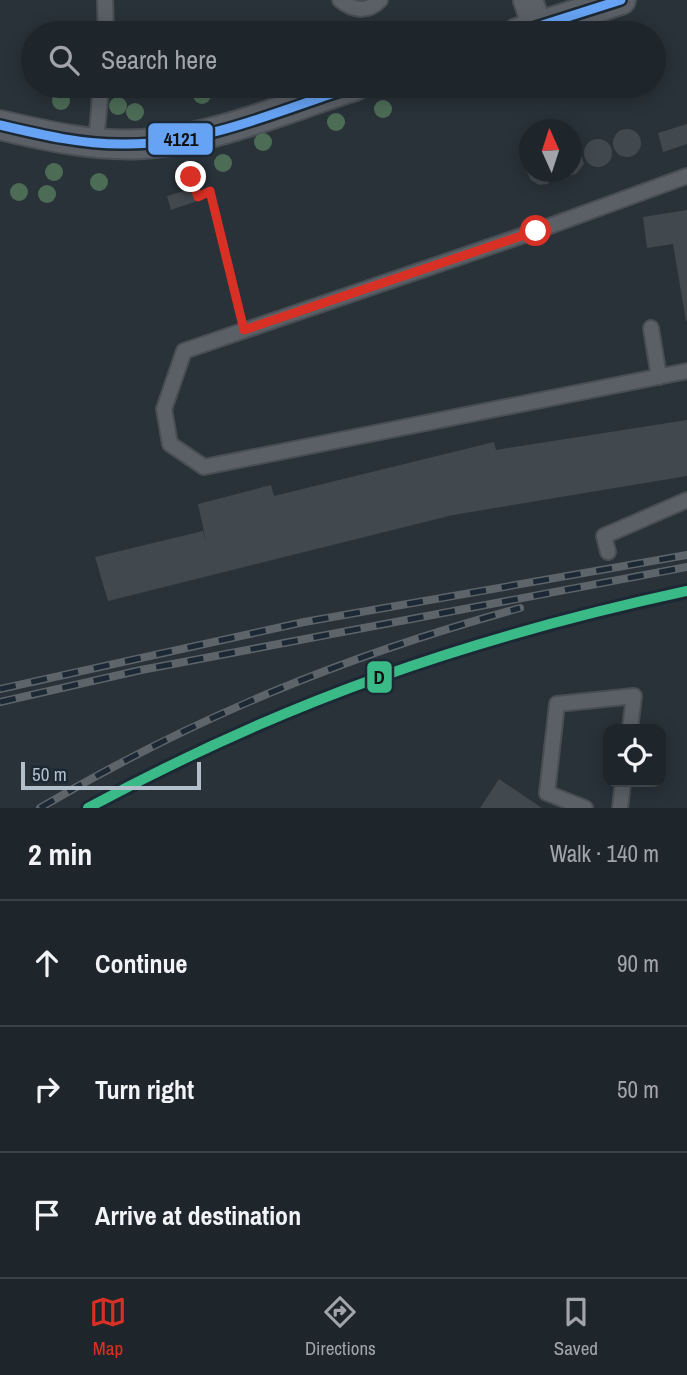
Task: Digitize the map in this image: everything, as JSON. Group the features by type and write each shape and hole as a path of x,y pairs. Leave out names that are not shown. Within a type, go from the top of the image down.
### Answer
{"street":[{"path":"527,21 528,0"},
{"path":"555,21 621,0"},
{"path":"0,125 96,143 175,141 316,98"}],"lane":[{"path":"105,0 106,21"},
{"path":"340,0 349,8 369,9 380,0"},
{"path":"96,143 100,98"},
{"path":"687,176 536,231 184,351 164,409 170,443 204,467 687,371"},
{"path":"651,328 659,377"},
{"path":"608,552 604,536 687,500"},
{"path":"585,808 547,793 556,704 634,696 631,724"},
{"path":"620,808 622,787"}],"path":[{"path":"187,162 198,197 210,191 244,330"}],"building":[{"path":"687,124 687,144 663,152 658,133"},
{"path":"627,129 637,133 641,143 637,153 627,157 617,153 613,143 617,133"},
{"path":"598,139 608,143 612,153 608,163 598,167 588,163 584,153 588,143"},
{"path":"534,182 549,182 548,184 539,185"},
{"path":"193,188 197,201 171,210 167,196"},
{"path":"687,210 686,321 673,244 647,248 643,217"},
{"path":"687,420 687,476 453,515 108,601 95,557 203,531 207,546 198,504 271,485 274,496 494,442 496,450"},
{"path":"499,779 542,808 480,808"}],"railway":[{"path":"0,689 304,622 687,555"},
{"path":"0,702 141,670 687,567"},
{"path":"40,808 156,745 273,692 394,646 520,608"}],"transit line":[{"name":"4121","path":"555,21 621,0"},
{"name":"4121","path":"0,125 95,143 156,142 214,132 320,98"},
{"name":"D","path":"88,808 234,736 380,677 529,630 687,591"}],"route":[{"path":"191,177 198,197 210,191 244,330 536,231"}]}
